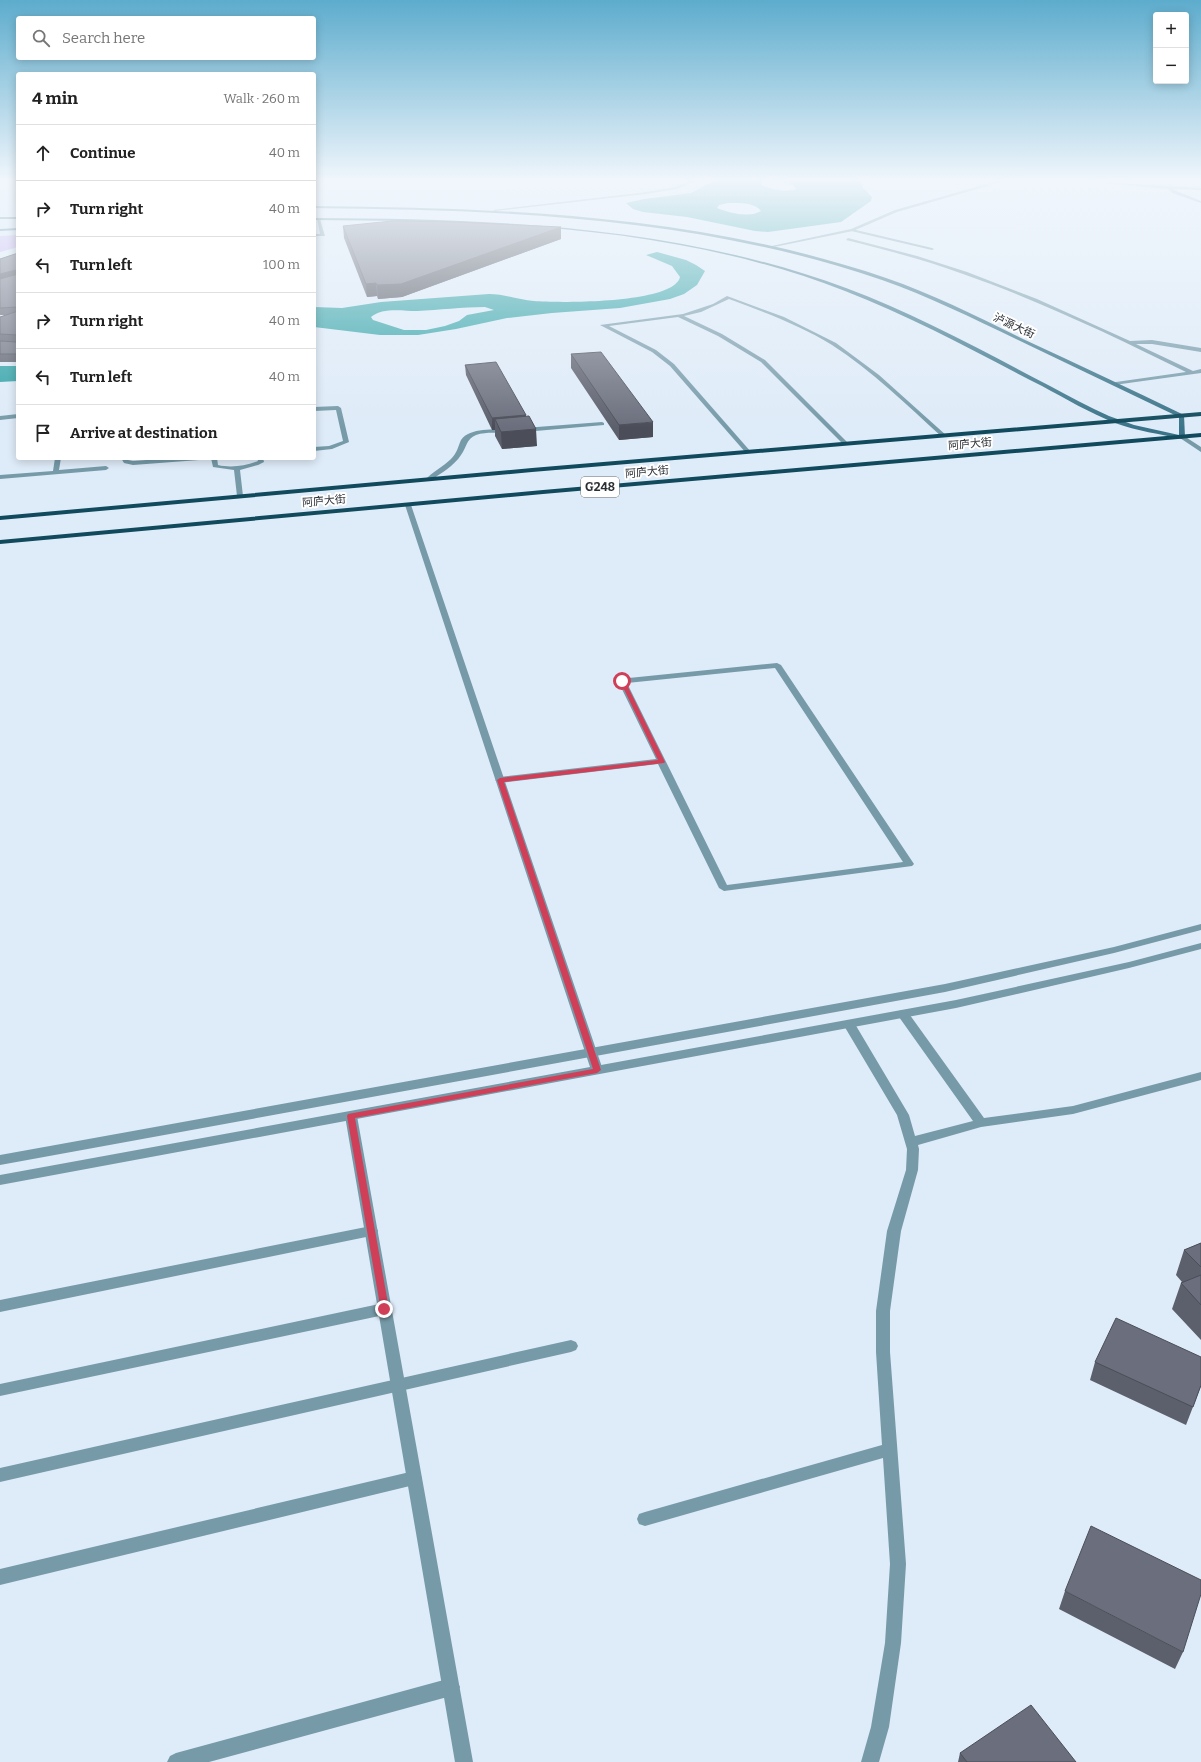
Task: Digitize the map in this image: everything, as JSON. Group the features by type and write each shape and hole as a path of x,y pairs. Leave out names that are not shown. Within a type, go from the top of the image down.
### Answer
{"highway":[{"name":"阿庐大街","path":"0,518 748,452 1201,414"},
{"name":"阿庐大街","path":"0,542 1201,435"}],"main road":[{"path":"762,263 819,280 888,307 1116,421 1182,437 1182,416"},
{"name":"泸源大街","path":"832,263 910,289 962,311 1182,416"}],"street":[{"path":"935,263 982,279 1128,342 1191,372"},
{"path":"748,452 672,365 654,351 603,325 679,316 706,308 729,297 789,320 848,354 944,436"},
{"path":"679,316 720,335 763,361 846,444"},
{"path":"1128,342 1152,342 1201,350"},
{"path":"1116,384 1201,371"},
{"path":"316,409 338,408 346,442 330,448 316,449"},
{"path":"0,418 16,416"},
{"path":"428,480 456,458 463,448 465,438 474,434 602,424"},
{"path":"1182,437 1201,450"},
{"path":"56,472 58,460"},
{"path":"125,460 126,462 133,463 173,460"},
{"path":"214,460 215,466 221,468 254,466 261,462 260,460"},
{"path":"237,467 240,496"},
{"path":"0,477 106,468"},
{"path":"408,505 597,1070"},
{"path":"776,665 909,864 724,888 662,762 622,681 776,665"},
{"path":"500,780 662,762"},
{"path":"0,1160 945,988 1069,960 1201,927"},
{"path":"0,1180 903,1014 1045,985 1201,946"},
{"path":"903,1014 981,1123"},
{"path":"849,1024 903,1115 911,1142 912,1170 894,1230 883,1311 883,1352 898,1564 893,1643 880,1727 870,1762"},
{"path":"911,1142 981,1123 1073,1110 1201,1076"},
{"path":"351,1116 464,1762"},
{"path":"0,1306 371,1232"},
{"path":"0,1390 384,1309"},
{"path":"0,1475 571,1346"},
{"path":"645,1519 890,1449"},
{"path":"0,1577 414,1478"},
{"path":"176,1762 451,1687"}],"water":[{"path":"665,263 692,263 705,271 697,285 684,294 670,299 620,308 507,318 456,329 418,335 380,335 316,327 316,307 342,308 381,302 489,294 534,301 566,302 614,300 637,297 658,292 673,286 680,277 672,266","holes":["468,307 485,307 494,310 467,315 459,321 426,330 404,330 373,320 371,317 381,312 393,310 417,311"]},
{"path":"0,366 16,366 16,381 0,382"}],"building":[{"path":"0,263 16,263 16,270 0,274"},
{"path":"358,263 459,263 401,284 366,284"},
{"path":"16,275 16,307 0,308 0,279"},
{"path":"16,312 16,335 0,334 0,317"},
{"path":"0,341 16,342 16,354 0,354"},
{"path":"601,352 653,422 619,425 571,354"},
{"path":"496,362 526,415 492,418 465,365"},
{"path":"529,416 536,429 501,432 495,419"},
{"path":"1201,1243 1201,1267 1184,1250"},
{"path":"1201,1275 1201,1305 1181,1283"},
{"path":"1116,1318 1201,1357 1201,1385 1193,1407 1095,1362"},
{"path":"1091,1526 1201,1580 1201,1594 1183,1652 1065,1591"},
{"path":"1031,1705 1076,1762 967,1762 960,1753"}],"route":[{"path":"384,1309 351,1116 597,1070 500,780 662,762 622,681"}]}
